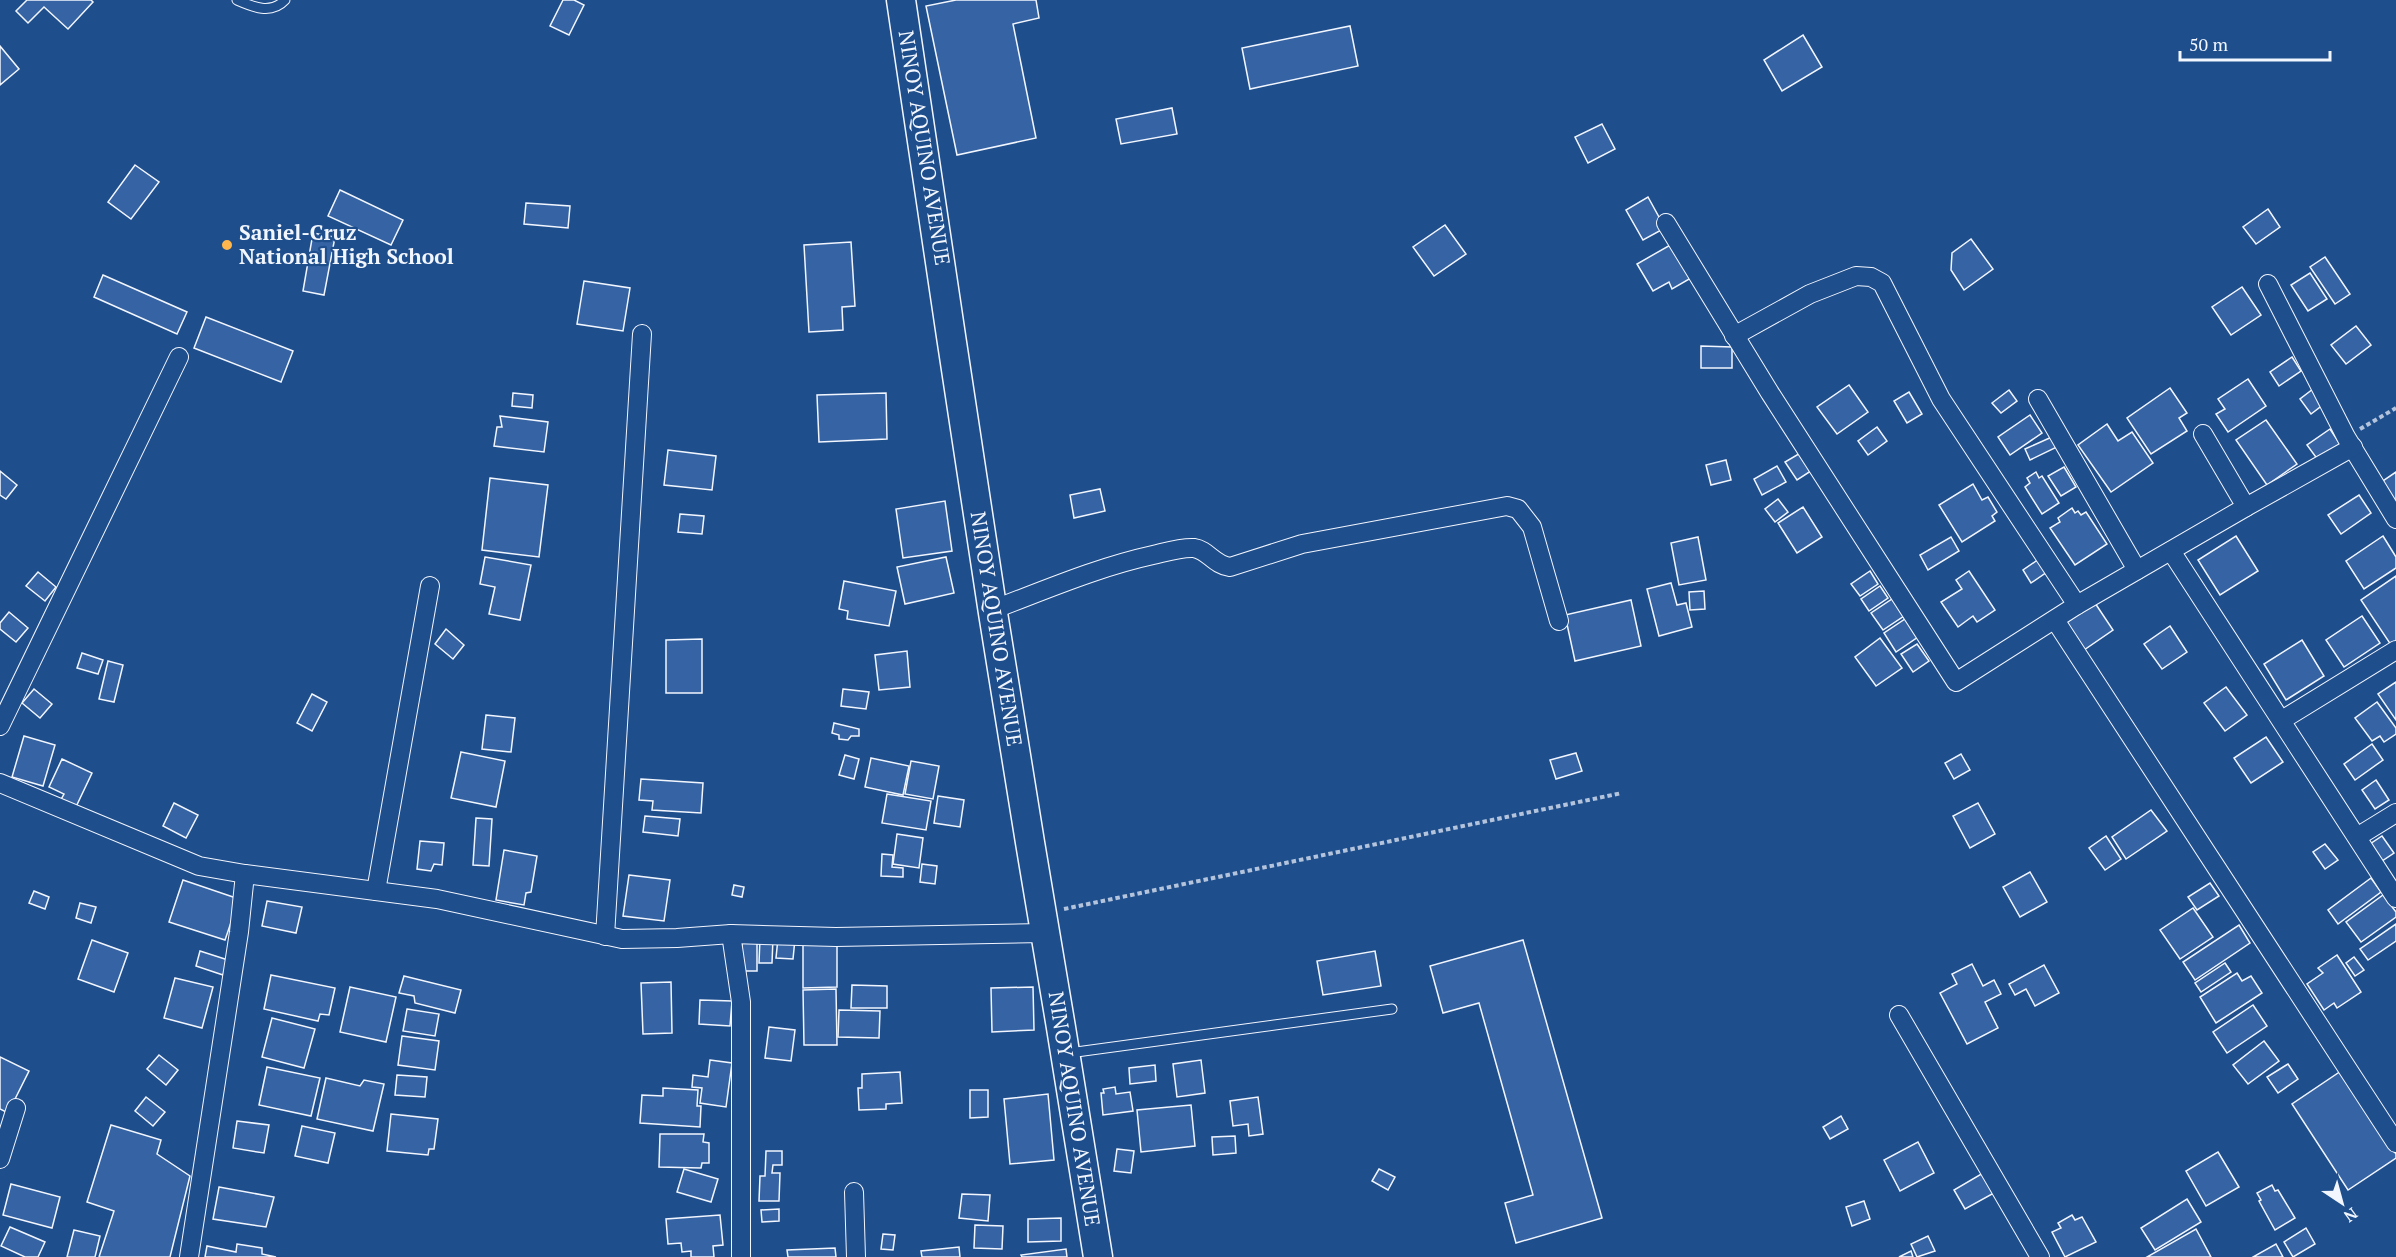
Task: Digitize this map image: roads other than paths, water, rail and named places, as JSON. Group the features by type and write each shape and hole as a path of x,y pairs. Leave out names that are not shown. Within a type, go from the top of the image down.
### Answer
{"main road":[{"name":"NINOY AQUINO AVENUE","path":"901,0 992,610 1043,924 1067,1053 1098,1257"}],"street":[{"path":"1666,223 1734,336 1956,682 2077,605 2246,507 2349,442"},
{"path":"1734,336 1810,294 1856,276 1871,277 1882,283 1941,399 2077,605"},
{"path":"2268,285 2349,442 2396,519"},
{"path":"606,936 642,334"},
{"path":"0,726 179,357"},
{"path":"2038,399 2137,570"},
{"path":"2202,434 2246,507"},
{"path":"992,610 1096,570 1166,552 1193,548 1222,566 1230,567 1302,544 1506,506 1518,509 1532,527 1559,621"},
{"path":"2172,551 2396,898"},
{"path":"376,891 430,586"},
{"path":"2055,620 2396,1143"},
{"path":"2282,720 2396,650"},
{"path":"0,783 199,866 437,899 622,939 731,934 836,937 1043,924"},
{"path":"2357,837 2396,813"},
{"path":"189,1257 239,932 245,874"},
{"path":"731,934 741,1002 741,1257"},
{"path":"1899,1015 2040,1257"},
{"path":"0,1159 16,1108"},
{"path":"854,1192 856,1257"}],"lane":[{"path":"237,0 255,8 268,9 280,5 285,0"},
{"path":"1067,1053 1392,1009"}],"place":[{"name":"Saniel-Cruz National High School","path":"227,245"}]}
